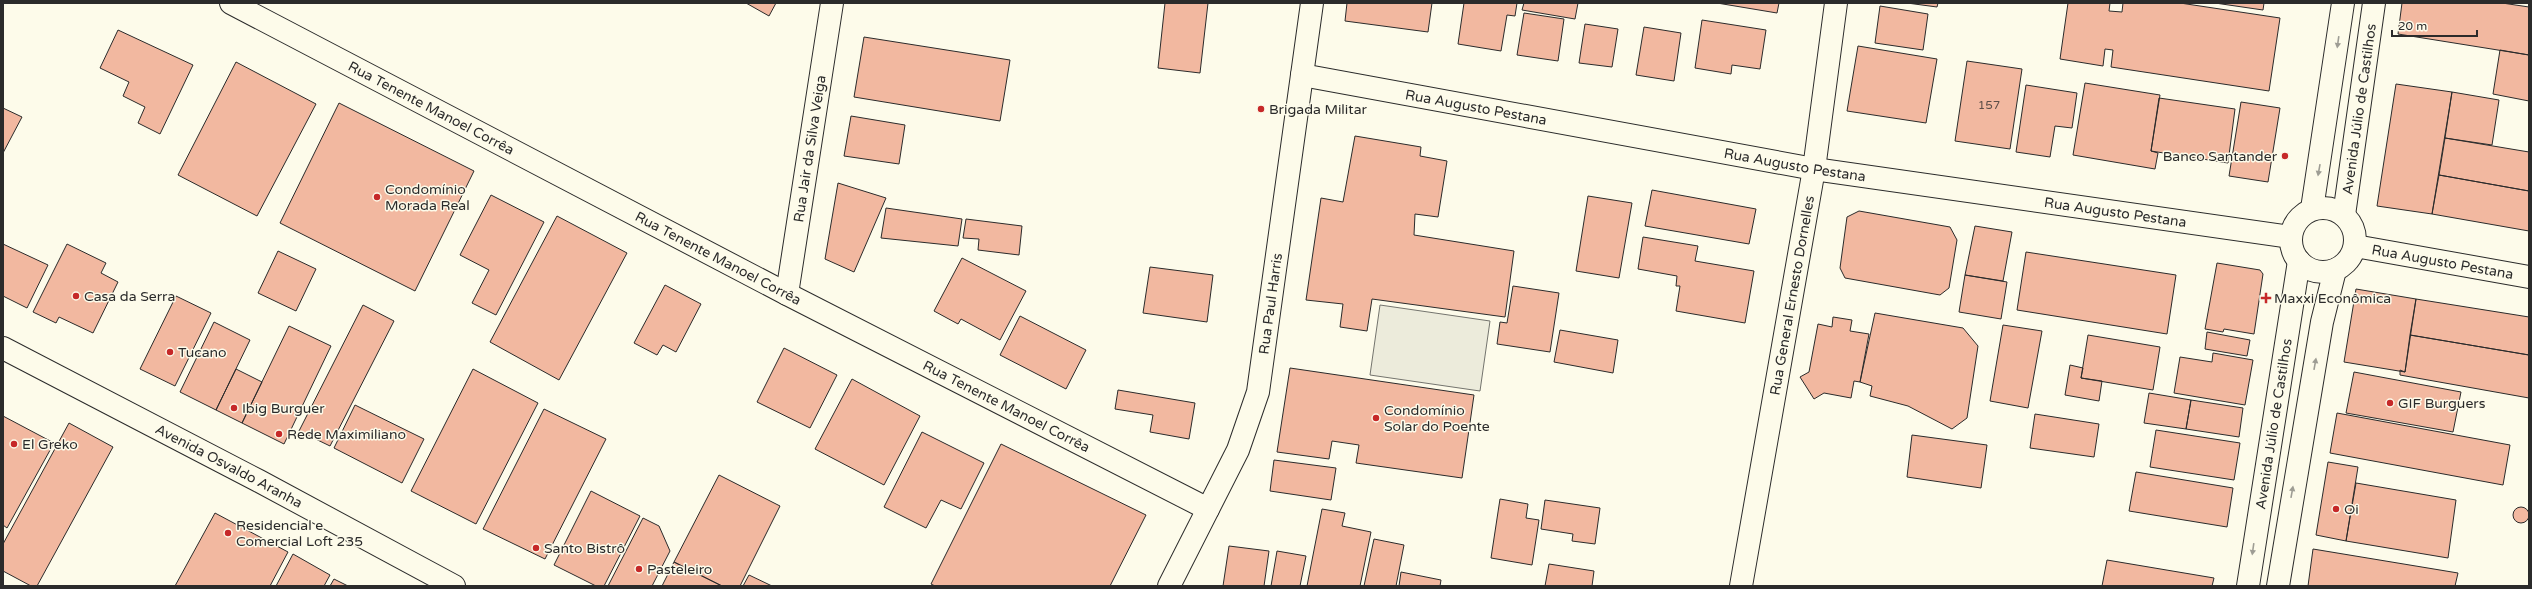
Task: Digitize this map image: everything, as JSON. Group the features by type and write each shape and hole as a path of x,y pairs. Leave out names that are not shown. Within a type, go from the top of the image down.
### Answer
{"street":[{"name":"Rua Tenente Manoel Corrêa","path":"232,3 787,294 1208,509"},
{"name":"Rua Jair da Silva Veiga","path":"787,294 832,3"},
{"name":"Rua Paul Harris","path":"1169,586 1238,450 1258,392 1312,3"},
{"name":"Rua General Ernesto Dornelles","path":"1741,586 1814,169 1836,3"},
{"path":"2312,209 2343,3"},
{"name":"Avenida Júlio de Castilhos","path":"2344,215 2374,3"},
{"name":"Rua Augusto Pestana","path":"1302,75 1814,169 2291,237"},
{"path":"2329,208 2344,215 2354,229 2355,246 2352,256 2345,265 2335,270 2315,271 2299,262 2294,254 2291,237 2298,220 2312,209 2329,208"},
{"name":"Rua Augusto Pestana","path":"2355,246 2529,276"},
{"name":"Avenida Júlio de Castilhos","path":"2248,586 2299,262"},
{"path":"2278,586 2322,322 2335,270"},
{"name":"Avenida Osvaldo Aranha","path":"3,348 259,480 454,586"},
{"path":"2257,522 2287,526"}],"shaded area":[{"path":"1380,305 1490,321 1480,391 1370,375"}],"building":[{"path":"746,3 776,3 769,16"},
{"path":"1165,3 1208,3 1200,73 1158,68"},
{"path":"1347,3 1432,3 1428,32 1345,21"},
{"path":"1464,3 1517,3 1515,16 1507,15 1501,51 1458,44"},
{"path":"1524,3 1578,3 1575,19 1522,10"},
{"path":"1717,3 1779,3 1777,13"},
{"path":"1907,3 1938,3 1937,7"},
{"path":"2068,3 2110,3 2109,11 2122,12 2123,3 2180,3 2280,18 2269,91 2111,67 2113,50 2105,49 2103,66 2060,59"},
{"path":"2215,3 2264,3 2263,10"},
{"path":"2402,3 2502,3 2529,7 2529,55 2398,34"},
{"path":"1880,6 1928,14 1923,50 1875,43"},
{"path":"1524,13 1564,19 1558,61 1517,55"},
{"path":"1702,20 1766,30 1760,69 1732,65 1731,74 1695,68"},
{"path":"1585,24 1618,29 1612,67 1579,63"},
{"path":"1644,27 1681,33 1674,81 1636,75"},
{"path":"118,30 193,65 160,134 138,123 145,107 123,96 129,82 100,68"},
{"path":"864,37 1010,60 1000,121 854,97"},
{"path":"1858,46 1937,59 1926,123 1847,111"},
{"path":"2500,50 2529,55 2529,101 2493,94"},
{"path":"1967,61 2022,69 2010,149 1955,141"},
{"path":"236,62 316,104 257,216 178,175"},
{"path":"2085,83 2160,95 2151,151 2158,153 2155,169 2073,155"},
{"path":"2396,84 2452,92 2432,214 2377,206"},
{"path":"2026,85 2077,93 2072,128 2055,126 2050,157 2016,152"},
{"path":"2452,92 2499,100 2492,145 2445,138"},
{"path":"2159,98 2235,109 2228,163 2151,151"},
{"path":"2241,102 2280,108 2268,182 2229,176"},
{"name":"Condomínio Morada Real","path":"339,103 474,171 415,291 280,223"},
{"path":"3,108 22,117 3,153"},
{"path":"851,116 905,125 899,164 844,156"},
{"path":"1355,136 1421,147 1420,156 1447,161 1438,217 1415,214 1414,235 1514,251 1505,317 1372,299 1367,331 1340,327 1343,304 1306,300 1321,198 1343,202"},
{"path":"2445,138 2529,152 2529,191 2439,175"},
{"path":"2439,175 2529,191 2529,231 2432,214"},
{"path":"838,183 886,198 854,272 825,259"},
{"path":"1652,190 1756,209 1749,244 1645,226"},
{"path":"491,195 544,222 496,315 472,303 489,270 460,255"},
{"path":"1588,196 1632,203 1619,278 1576,271"},
{"path":"886,208 962,219 958,246 881,238"},
{"path":"1859,211 1950,227 1957,240 1949,288 1940,295 1845,278 1840,268 1847,217"},
{"path":"557,216 627,253 559,380 490,342"},
{"path":"966,219 1022,226 1019,255 978,250 979,239 963,238"},
{"path":"1975,226 2012,232 2003,281 1965,275"},
{"path":"1643,237 1698,246 1695,261 1754,271 1745,323 1676,311 1680,286 1676,286 1677,276 1638,269"},
{"path":"3,244 48,265 27,308 3,296"},
{"path":"67,244 106,263 101,273 118,282 93,333 59,317 56,323 33,312"},
{"path":"278,251 316,269 296,311 258,293"},
{"path":"2026,252 2176,275 2167,334 2017,310"},
{"path":"962,258 1026,291 1000,340 961,319 958,324 934,311"},
{"path":"2217,263 2260,270 2263,274 2254,334 2224,329 2223,332 2205,329"},
{"path":"1150,267 1213,275 1207,322 1143,313"},
{"path":"1965,275 2007,282 2001,319 1959,312"},
{"path":"665,285 701,304 676,352 663,345 657,355 634,343"},
{"path":"1513,286 1559,293 1550,352 1497,344 1500,322 1507,323"},
{"path":"2356,289 2416,299 2405,372 2344,362"},
{"path":"176,296 211,313 175,386 140,369"},
{"path":"2416,299 2529,317 2529,355 2410,335"},
{"path":"363,305 394,321 330,446 299,431"},
{"path":"1875,313 1963,328 1978,346 1967,418 1952,429 1908,406 1870,396 1872,386 1860,382"},
{"path":"1020,316 1086,350 1066,389 1000,355"},
{"path":"1833,317 1852,320 1850,331 1869,334 1860,382 1854,381 1851,398 1824,393 1814,399 1800,377 1809,372 1818,324 1832,327"},
{"path":"214,322 250,340 216,410 180,392"},
{"path":"2003,325 2042,331 2028,408 1990,401"},
{"path":"289,326 331,346 284,444 242,423"},
{"path":"1560,330 1618,340 1613,373 1554,362"},
{"path":"2207,332 2250,340 2247,356 2205,349"},
{"path":"2088,335 2160,347 2153,390 2081,378"},
{"path":"2410,335 2529,355 2529,398 2400,375 2400,370 2405,372"},
{"path":"784,348 837,375 810,428 757,402"},
{"path":"2213,353 2253,360 2245,405 2174,393 2180,357 2212,362"},
{"path":"2070,365 2083,368 2081,378 2102,381 2099,401 2065,395"},
{"name":"Condomínio Solar do Poente","path":"1290,368 1474,395 1462,478 1356,463 1359,445 1332,441 1329,459 1277,452"},
{"path":"236,369 262,382 242,423 216,410"},
{"path":"473,369 538,403 476,524 411,491"},
{"path":"2354,372 2461,392 2453,432 2346,413"},
{"path":"852,379 920,416 884,485 815,449"},
{"path":"1118,390 1195,403 1189,439 1150,432 1153,415 1115,409"},
{"path":"2149,393 2191,400 2186,429 2144,423"},
{"path":"2191,400 2243,408 2239,437 2186,429"},
{"path":"355,405 424,439 402,483 334,448"},
{"path":"544,409 606,439 545,559 483,529"},
{"path":"2337,413 2510,445 2503,485 2330,453"},
{"path":"2035,414 2099,424 2094,457 2030,448"},
{"path":"3,416 54,443 7,528 3,525"},
{"path":"69,423 113,447 37,586 31,586 3,571 3,544"},
{"path":"2156,430 2240,443 2234,480 2150,467"},
{"path":"922,432 984,463 961,509 941,500 926,528 884,507"},
{"path":"1912,435 1987,445 1981,488 1907,477"},
{"path":"1001,444 1146,515 1110,586 935,586 931,584"},
{"path":"1274,460 1336,468 1331,500 1270,491"},
{"name":"Oi","path":"2328,462 2358,467 2346,541 2316,535"},
{"path":"2136,472 2233,488 2227,527 2129,511"},
{"path":"719,475 780,506 740,586 722,586 674,562"},
{"path":"2356,483 2456,500 2448,558 2346,541"},
{"path":"591,491 640,516 604,586 596,586 554,565"},
{"path":"1500,499 1528,504 1526,518 1539,520 1532,565 1491,558"},
{"path":"1545,500 1600,508 1595,544 1572,541 1573,534 1541,529"},
{"path":"2521,507 2527,509 2529,515 2527,521 2521,523 2515,521 2513,515 2515,509"},
{"path":"1322,509 1345,513 1342,526 1371,532 1360,586 1307,586"},
{"name":"Residencial e Comercial Loft 235","path":"215,513 288,552 270,586 175,586"},
{"name":"Pasteleiro","path":"643,518 659,526 670,551 652,586 608,586"},
{"path":"1374,539 1404,545 1396,586 1364,586"},
{"path":"1229,546 1269,551 1264,586 1223,586"},
{"path":"2313,549 2458,573 2455,586 2308,586"},
{"path":"1277,551 1306,556 1300,586 1271,586"},
{"path":"293,554 330,575 324,586 276,586"},
{"path":"2107,560 2214,578 2212,586 2102,586"},
{"path":"674,562 722,586 662,586"},
{"path":"1549,564 1594,571 1592,586 1545,586"},
{"path":"1401,572 1441,580 1440,586 1399,586"},
{"path":"749,575 772,586 743,586"},
{"path":"334,579 348,586 330,586"}],"place":[{"name":"Brigada Militar","path":"1261,109"},
{"name":"Banco Santander","path":"2285,156"},
{"name":"Condomínio Morada Real","path":"377,197"},
{"name":"Casa da Serra","path":"76,296"},
{"name":"Maxxi Econômica","path":"2266,298"},
{"name":"Tucano","path":"170,352"},
{"name":"GIF Burguers","path":"2390,403"},
{"name":"Ibig Burguer","path":"234,408"},
{"name":"Condomínio Solar do Poente","path":"1376,418"},
{"name":"Rede Maximiliano","path":"279,434"},
{"name":"El Greko","path":"14,444"},
{"name":"Oi","path":"2336,509"},
{"name":"Residencial e Comercial Loft 235","path":"228,533"},
{"name":"Santo Bistrô","path":"536,548"},
{"name":"Pasteleiro","path":"639,569"}]}
